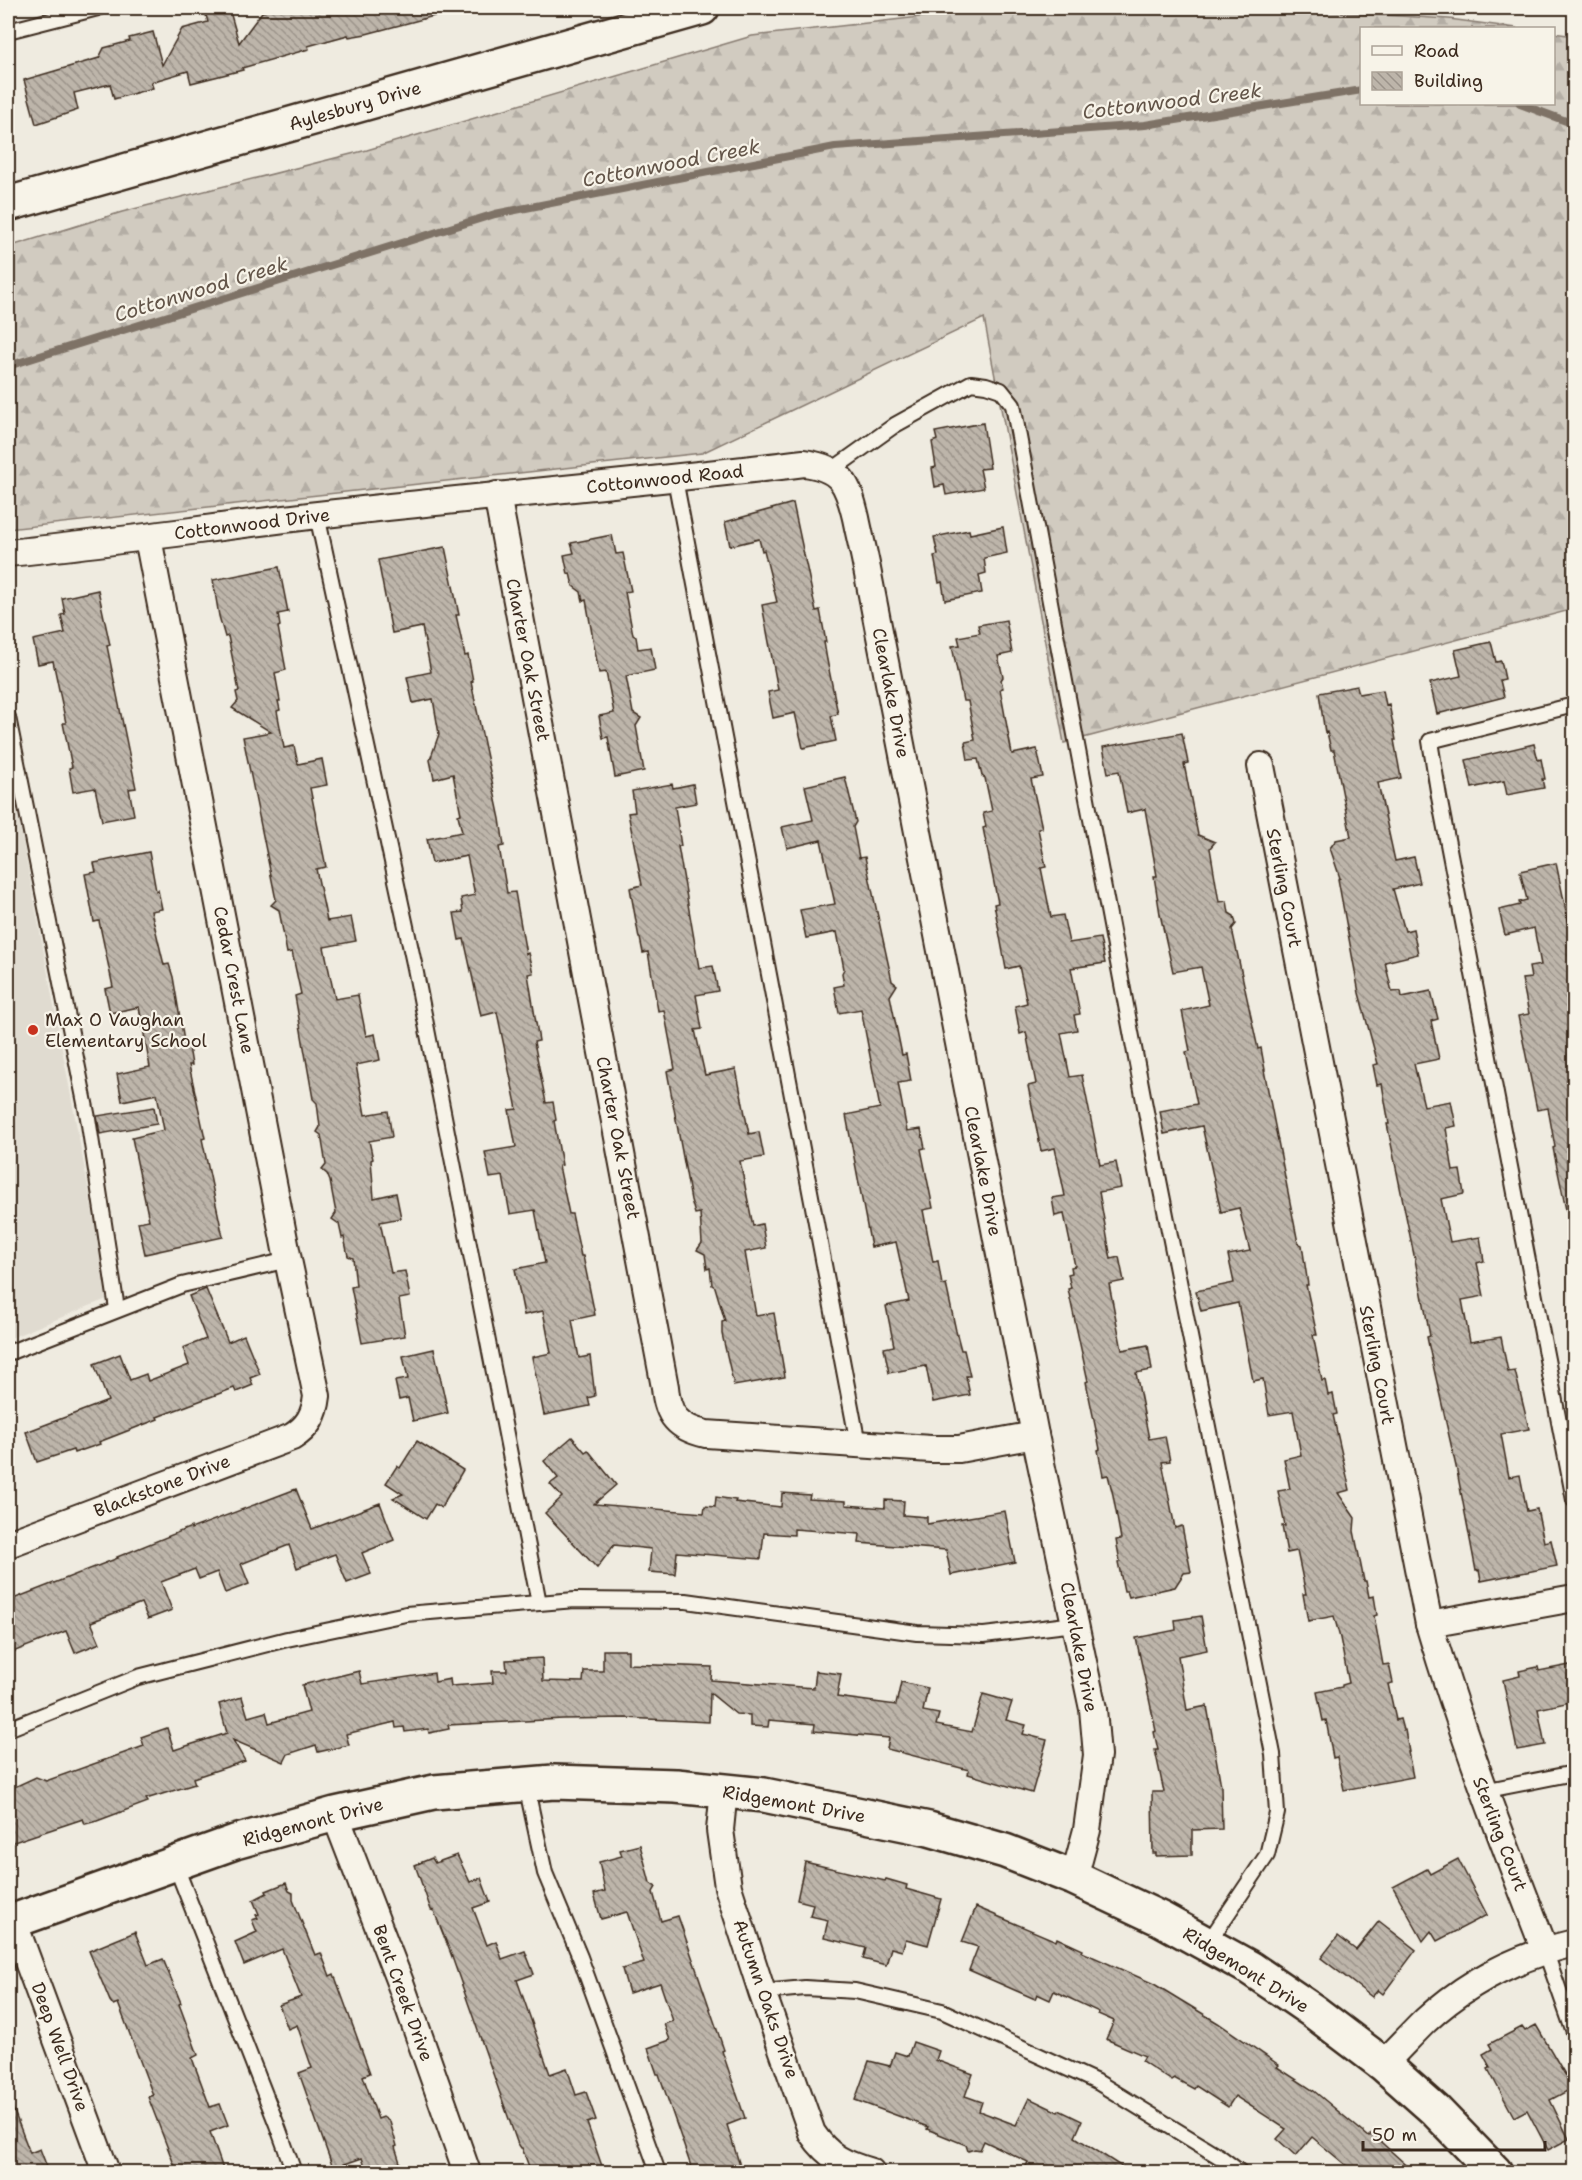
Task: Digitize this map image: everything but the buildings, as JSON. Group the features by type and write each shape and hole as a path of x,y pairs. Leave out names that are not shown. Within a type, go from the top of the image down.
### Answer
{"street":[{"name":"Aylesbury Drive","path":"8,204 702,8"},
{"name":"Cottonwood Road","path":"497,495 675,479 804,463 832,470"},
{"name":"Clearlake Drive","path":"832,470 843,480 850,492 866,564 1035,1436 1093,1709 1097,1755 1087,1830 1074,1878"},
{"name":"Charter Oak Street","path":"497,495 661,1364 666,1401 671,1414 692,1431 706,1434 858,1444 959,1449 1035,1436"},
{"name":"Cottonwood Drive","path":"8,552 148,538 317,515 497,495"},
{"name":"Cedar Crest Lane","path":"148,538 288,1260 317,1396 316,1408 311,1420"},
{"name":"Sterling Court","path":"1261,766 1429,1624 1445,1680 1483,1791 1545,1950"},
{"name":"Blackstone Drive","path":"8,1544 292,1437 303,1430 311,1420"},
{"path":"1429,1624 1575,1598"},
{"name":"Ridgemont Drive","path":"10,1922 235,1842 334,1814 434,1792 565,1783 676,1786 764,1795 929,1829 1005,1851 1074,1878 1208,1943 1277,1987 1383,2064 1435,2110 1495,2172"},
{"name":"Autumn Oaks Drive","path":"724,1790 720,1830 722,1858 728,1887 812,2133 822,2148 836,2160 871,2172"},
{"name":"Bent Creek Drive","path":"334,1814 401,1985 467,2172"},
{"name":"Deep Well Drive","path":"10,1922 106,2172"},
{"path":"1383,2064 1426,2020 1469,1988 1503,1967 1545,1950 1575,1943"}],"lane":[{"path":"8,32 98,8"},
{"path":"832,470 895,425 971,382 1001,390 1013,405 1157,1170 1273,1754 1277,1813 1267,1855 1208,1943"},
{"path":"675,479 858,1444"},
{"path":"317,515 415,968 539,1603"},
{"path":"1575,705 1430,741 1575,1500"},
{"path":"8,717 88,1118 117,1309"},
{"path":"8,1353 182,1285 288,1260"},
{"path":"8,1729 138,1677 287,1639 406,1614 575,1600 686,1601 917,1633 984,1635 1075,1624"},
{"path":"1483,1791 1575,1773"},
{"path":"526,1785 545,1873 580,1957 658,2172"},
{"path":"176,1864 294,2172"},
{"path":"1545,1950 1575,2033"},
{"path":"762,1992 805,1988 855,1991 942,2011 1099,2083 1220,2157 1240,2172"}],"shaded area":[{"name":"Max O Vaughan Elementary School","path":"8,762 109,1298 8,1339"}],"green space":[{"path":"998,8 1269,8 1449,19 1509,27 1360,27 1360,105 1555,105 1555,33 1574,36 1574,609 1064,743 984,318 702,453 8,529 8,247 122,212 367,150 752,36"}],"waterway":[{"name":"Cottonwood Creek","path":"8,366 495,214 835,147 1145,125 1360,90"},
{"name":"Cottonwood Creek","path":"1523,105 1574,124"}],"place":[{"name":"Max O Vaughan Elementary School","path":"33,1030"}]}
